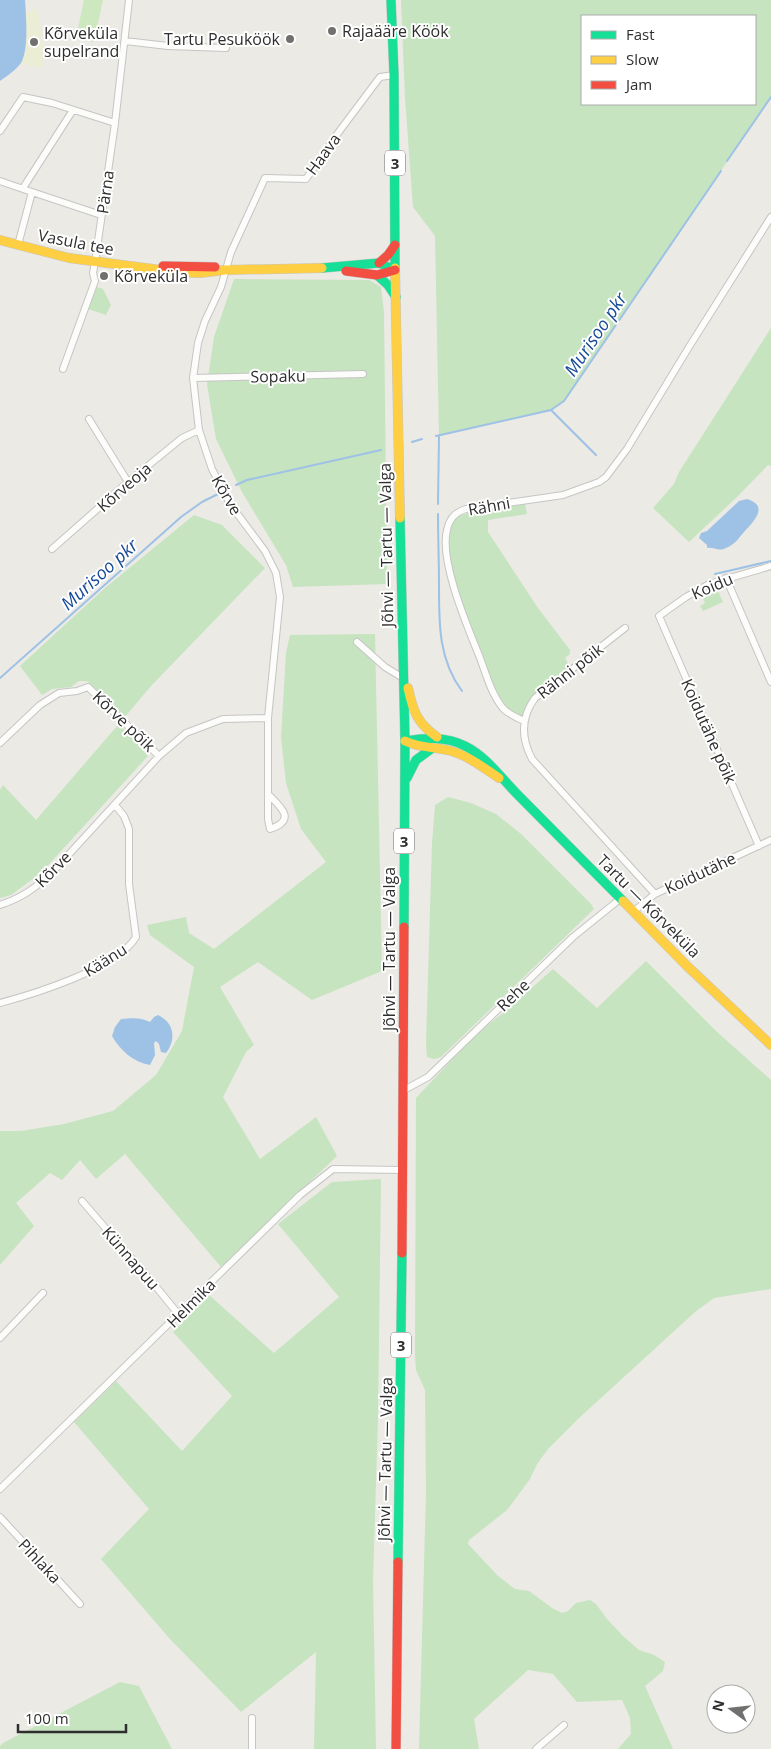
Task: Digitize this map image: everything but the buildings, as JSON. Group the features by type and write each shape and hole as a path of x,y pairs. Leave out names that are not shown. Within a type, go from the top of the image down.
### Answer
{"main road":[{"name":"Jõhvi — Tartu — Valga","path":"391,0 394,75 395,270 405,741 404,1090 396,1749"},
{"name":"Vasula tee","path":"0,240 94,262 176,272 331,268 379,264 395,270"},
{"path":"379,264 395,245"},
{"name":"Vasula tee","path":"331,268 378,276 395,270"},
{"path":"378,276 388,285 396,297"},
{"path":"404,668 411,704 418,720 437,737"},
{"name":"Tartu — Kõrveküla","path":"405,741 437,737 455,741 472,749 496,769 509,786 687,966 771,1045"},
{"name":"Tartu — Kõrveküla","path":"405,741 416,747 450,751 473,759 509,786"},
{"path":"404,788 410,767 416,758 431,749"}],"street":[{"name":"Pärna","path":"63,369 95,281 93,273 94,262 115,122 129,0"},
{"path":"125,41 168,46 226,48"},
{"name":"Haava","path":"225,270 231,252 265,178 306,179 380,77 394,75"},
{"path":"0,131 23,96 115,122"},
{"path":"23,188 73,110"},
{"path":"0,181 101,215"},
{"path":"18,245 32,192"},
{"name":"Rähni","path":"524,721 508,714 501,706 490,685 466,622 454,586 446,549 446,532 450,520 456,513 466,509 563,495 599,482 606,477 627,449 771,216"},
{"name":"Kõrve","path":"225,270 221,287 205,321 198,343 193,378 199,430 204,450 212,469 230,504 265,551 276,573 280,597 268,718 268,794 270,829 280,825 285,818 285,814 268,794"},
{"name":"Sopaku","path":"193,378 363,374"},
{"path":"89,419 128,482"},
{"name":"Kõrveoja","path":"52,549 128,482 182,438 199,430"},
{"name":"Koidu","path":"659,616 699,588 726,578 771,566"},
{"path":"726,578 771,682"},
{"name":"Koidutähe põik","path":"659,616 759,846"},
{"name":"Rähni põik","path":"524,721 529,707 535,698 625,628"},
{"path":"356,642 385,667 404,678"},
{"name":"Kõrve põik","path":"0,743 40,705 59,693 77,692 88,687 159,756"},
{"name":"Kõrve","path":"0,905 19,898 34,889 49,876 159,756 186,733 223,719 268,718"},
{"path":"524,721 526,748 532,759 655,894"},
{"name":"Käänu","path":"0,1002 34,993 79,976 114,957 132,944 136,937 129,884 129,829 124,816 115,805"},
{"name":"Koidutähe","path":"634,912 655,894 771,840"},
{"name":"Rehe","path":"404,1090 428,1077 573,937 620,899"},
{"name":"Helmika","path":"0,1489 300,1195 333,1169 403,1170"},
{"name":"Künnapuu","path":"82,1201 154,1283 179,1315"},
{"path":"0,1338 43,1293"},
{"name":"Pihlaka","path":"0,1517 80,1604"},
{"path":"252,1718 252,1749"},
{"path":"536,1749 564,1725"}],"green space":[{"path":"84,0 103,0 94,42 76,38"},
{"path":"401,0 771,0 771,97 564,401 551,410 439,436 435,236 413,207 405,98"},
{"path":"234,279 369,280 381,287 384,312 387,584 293,587 286,565 242,492 216,439 207,384 214,337"},
{"path":"97,287 103,289 111,305 106,315 88,309"},
{"path":"771,328 771,466 768,465 689,542 653,508 674,484 679,472"},
{"path":"525,504 527,514 488,520 488,532 538,608 570,650 570,654 565,658 571,669 535,698 524,721 501,706 466,623 446,549 450,520 467,513"},
{"path":"194,515 222,525 265,568 151,686 124,718 87,681 79,681 71,687 52,689 42,695 20,666 105,588"},
{"path":"716,587 723,602 703,611 700,606 705,603 701,594"},
{"path":"375,634 382,971 312,1000 258,962 220,987 254,1045 246,1052 223,1097 260,1159 316,1117 337,1156 221,1267 125,1154 96,1179 80,1160 62,1180 50,1173 16,1203 34,1226 0,1265 0,1131 21,1131 64,1124 113,1111 156,1075 182,1031 194,967 150,935 147,925 186,917 189,933 214,949 326,862 301,829 286,783 281,737 286,653 290,635"},
{"path":"118,725 125,730 148,756 41,873 11,895 0,898 0,790 3,785 36,820"},
{"path":"448,797 471,803 496,814 521,834 594,909 441,1057 434,1059 427,1057 426,1043 432,843 435,805"},
{"path":"646,961 717,1032 771,1080 771,1289 714,1298 695,1312 579,1418 548,1449 537,1464 530,1479 507,1510 469,1540 468,1544 498,1576 515,1589 529,1591 562,1613 568,1611 576,1603 590,1600 596,1604 623,1636 639,1650 654,1655 665,1662 663,1671 645,1686 673,1749 618,1749 631,1734 630,1718 622,1700 577,1702 553,1674 528,1670 474,1719 479,1749 419,1749 426,1492 425,1390 416,1370 415,1356 416,1098 476,1034 507,1010 553,969 597,1008"},
{"path":"381,1179 378,1418 373,1580 376,1749 314,1749 316,1652 241,1712 170,1639 101,1559 149,1509 74,1422 116,1381 182,1451 232,1396 173,1332 209,1295 274,1353 339,1297 278,1224 332,1182"},
{"path":"120,1682 139,1686 172,1749 0,1749 3,1743"}],"sand":[{"name":"Kõrveküla supelrand","path":"37,7 44,52 43,66 38,68 21,63 26,49 26,14"}],"water":[{"path":"0,0 25,0 26,32 24,57 21,63 0,81"},
{"path":"747,499 754,502 759,510 752,524 729,547 721,550 707,548 707,545 699,538 701,533 707,531 739,501"},
{"path":"158,1015 168,1022 171,1027 172,1037 166,1053 161,1052 156,1041 154,1043 155,1055 150,1065 128,1055 112,1036 115,1027 121,1019 132,1018 150,1022"}],"waterway":[{"name":"Murisoo pkr","path":"727,161 771,97"},
{"name":"Murisoo pkr","path":"436,436 551,410 564,401 721,171"},
{"path":"552,411 596,455"},
{"path":"438,504 439,436"},
{"name":"Murisoo pkr","path":"412,442 422,439"},
{"name":"Murisoo pkr","path":"236,485 247,480 381,450"},
{"name":"Murisoo pkr","path":"0,678 181,517 202,502 218,494"},
{"path":"438,514 440,626 448,666 462,691"},
{"path":"715,574 771,561"}],"traffic: fast":[{"path":"391,0 394,75 395,268"},
{"path":"322,268 379,263 395,270"},
{"path":"378,276 388,285 396,297"},
{"path":"400,518 405,741 404,927"},
{"path":"405,741 443,739 465,746 480,756 623,901"},
{"path":"407,778 416,760 431,749"},
{"path":"398,1562 402,1253"}],"traffic: slow":[{"path":"0,240 69,258 176,272 200,273 225,270 322,268"},
{"path":"395,268 400,518"},
{"path":"408,688 417,716 425,727 437,737"},
{"path":"405,741 458,753 499,778"},
{"path":"623,901 687,966 771,1045"}],"traffic: jam":[{"path":"379,263 395,245"},
{"path":"163,266 215,267"},
{"path":"346,271 377,275 395,270"},
{"path":"402,1253 404,927"},
{"path":"396,1749 398,1562"}],"place":[{"name":"Rajaääre Köök","path":"332,31"},
{"name":"Tartu Pesuköök","path":"290,39"},
{"name":"Kõrveküla supelrand","path":"34,42"},
{"name":"Kõrveküla","path":"104,276"}]}
